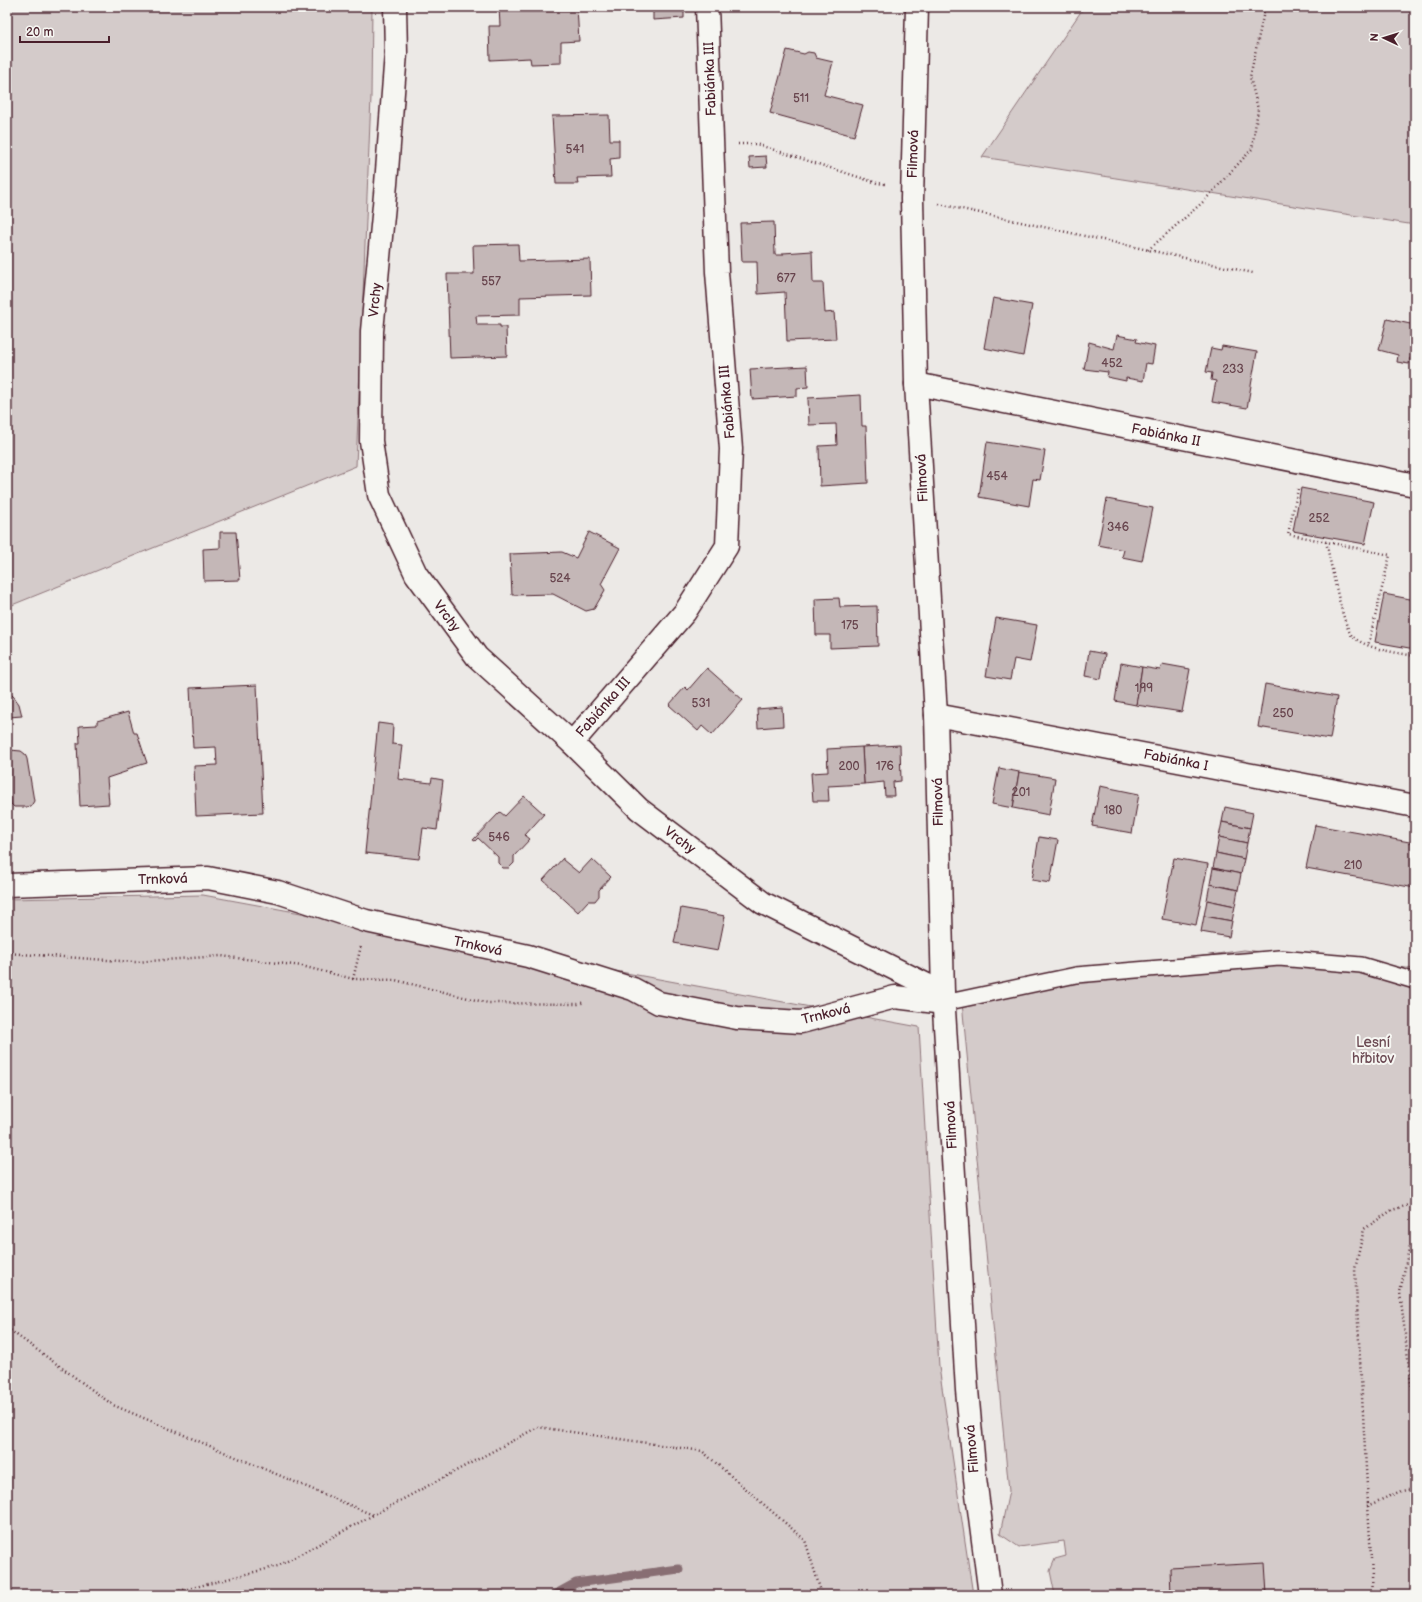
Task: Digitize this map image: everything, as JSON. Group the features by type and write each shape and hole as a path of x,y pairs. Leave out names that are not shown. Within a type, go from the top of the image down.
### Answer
{"street":[{"name":"Vrchy","path":"395,7 395,68 372,331 371,441 379,494 416,574 477,656 572,743 639,809 762,903 943,998"},
{"name":"Fabiánka III","path":"572,743 686,612 727,546 731,449 717,272 707,7"},
{"name":"Filmová","path":"918,7 912,199 916,384 936,715 943,998 967,1390 975,1478 990,1595"},
{"name":"Fabiánka II","path":"916,384 1415,485"},
{"name":"Fabiánka I","path":"936,715 1415,806"},
{"name":"Trnková","path":"7,884 208,878 278,892 366,922 528,956 633,989 659,1002 737,1018 801,1022 895,997 943,998"}],"lane":[{"path":"943,998 1076,975 1279,958 1361,965 1415,981"}],"path":[{"path":"1147,250 1202,202 1252,149 1258,109 1250,77 1264,7"},
{"path":"713,144 756,144 877,184 897,184 912,199 937,203 1253,273"},
{"path":"1299,482 1288,534 1390,555 1368,646"},
{"path":"1326,542 1346,623 1352,636 1368,646 1415,656"},
{"path":"353,979 366,922"},
{"path":"7,953 135,962 221,956 302,966 353,979 395,980 488,1004 578,1004 592,1001"},
{"path":"1373,1595 1355,1269 1364,1229 1392,1210 1415,1203"},
{"path":"1415,1241 1409,1248 1400,1292 1411,1384 1415,1399"},
{"path":"7,1328 112,1405 374,1515"},
{"path":"164,1595 278,1566 538,1427 702,1451 806,1540 822,1595"},
{"path":"1367,1506 1401,1491 1415,1489"}],"green space":[{"path":"7,7 372,7 371,97 356,466 7,607"},
{"path":"1084,7 1415,7 1415,225 982,157"},
{"path":"203,895 919,1027 939,1367 973,1595 7,1595 7,899"},
{"name":"Lesní hřbitov","path":"1244,950 1415,969 1415,1595 1055,1595 1050,1571 1055,1559 1066,1556 1064,1541 1019,1547 1000,1534 1009,1491 961,992"}],"building":[{"path":"499,7 577,7 579,41 561,42 561,63 531,64 530,58 490,60 489,26 500,26"},
{"path":"653,7 684,7 684,18 653,20"},
{"path":"787,50 804,54 808,52 814,53 816,58 833,62 824,95 863,105 854,136 770,113"},
{"path":"609,115 610,140 619,140 619,158 610,159 611,177 577,178 578,184 556,184 552,116"},
{"path":"766,156 767,167 750,168 749,157"},
{"path":"774,222 775,255 812,251 813,283 823,283 825,313 834,312 836,339 787,341 785,292 758,294 757,262 742,262 740,223"},
{"path":"518,244 519,261 590,259 591,295 520,297 520,315 476,316 477,325 500,325 500,327 506,327 507,356 450,358 447,274 474,274 473,245"},
{"path":"993,298 1032,305 1023,356 984,348"},
{"path":"1387,319 1415,325 1413,331 1415,332 1415,359 1410,358 1409,364 1397,362 1398,355 1379,350"},
{"path":"1117,335 1137,339 1136,342 1155,346 1152,364 1146,363 1143,381 1126,378 1126,381 1107,377 1108,372 1084,369 1089,342 1114,349"},
{"path":"1222,346 1257,352 1247,408 1212,402 1216,381 1211,380 1212,373 1206,372 1211,348 1221,350"},
{"path":"807,366 808,387 797,388 797,396 752,399 750,369"},
{"path":"861,395 862,426 866,426 868,483 820,486 819,446 837,445 836,424 809,425 808,398"},
{"path":"987,442 1045,451 1040,480 1033,479 1029,506 979,497"},
{"path":"1301,488 1374,502 1365,544 1293,531"},
{"path":"1107,499 1153,508 1142,561 1122,557 1124,550 1098,545"},
{"path":"220,532 236,532 240,580 204,581 203,549 220,548"},
{"path":"589,532 620,548 601,584 605,590 594,609 586,611 553,594 512,595 510,554 562,552 576,558"},
{"path":"1384,594 1415,600 1415,649 1375,642"},
{"path":"839,598 840,607 877,606 878,646 830,648 830,635 816,635 815,599"},
{"path":"996,618 1037,625 1030,662 1014,659 1010,680 986,676"},
{"path":"1089,651 1105,654 1101,679 1085,676"},
{"path":"1121,663 1142,667 1136,705 1115,701"},
{"path":"1162,664 1190,669 1182,712 1136,705 1142,667 1160,670"},
{"path":"707,668 743,700 712,735 702,726 698,731 669,705 685,687 688,690"},
{"path":"1265,684 1337,697 1330,739 1258,727"},
{"path":"257,685 263,813 196,816 194,766 217,765 216,747 193,748 190,688"},
{"path":"7,695 12,695 19,704 22,716 9,717 10,750 21,751 25,754 27,759 34,801 31,806 27,807 14,807 11,804 10,797 7,797"},
{"path":"782,707 783,726 758,728 757,709"},
{"path":"128,712 134,733 137,733 147,763 127,769 128,771 107,778 109,804 80,806 77,743 80,743 79,726 97,725 97,721"},
{"path":"378,723 393,725 392,744 402,745 398,779 431,783 432,778 443,780 437,830 423,828 419,859 365,853"},
{"path":"900,745 901,781 893,782 894,796 885,796 884,782 864,784 862,747"},
{"path":"862,747 864,784 828,786 829,801 813,801 811,773 828,772 827,749"},
{"path":"999,768 1019,772 1013,808 992,804"},
{"path":"1019,772 1055,778 1049,815 1013,808"},
{"path":"1100,786 1139,794 1132,833 1092,826"},
{"path":"524,796 544,814 525,835 530,839 514,856 514,863 509,868 503,868 498,863 498,857 478,838 475,841 473,840 500,812 505,816"},
{"path":"1225,807 1253,813 1250,828 1222,822"},
{"path":"1222,822 1250,828 1247,843 1219,837"},
{"path":"1315,825 1415,843 1415,888 1306,868"},
{"path":"1039,837 1058,840 1050,883 1032,880"},
{"path":"1219,837 1247,843 1244,859 1216,853"},
{"path":"1216,853 1244,859 1241,874 1213,868"},
{"path":"563,858 563,860 579,873 592,859 611,877 599,890 599,896 595,901 588,901 578,912 543,880"},
{"path":"1174,858 1208,864 1196,925 1162,919"},
{"path":"1213,868 1241,874 1238,890 1210,884"},
{"path":"1210,884 1238,890 1235,906 1207,900"},
{"path":"1207,900 1235,906 1232,921 1204,916"},
{"path":"681,908 725,916 718,951 674,943"},
{"path":"1204,916 1232,921 1229,937 1201,932"},
{"path":"1265,1563 1267,1595 1171,1595 1170,1568"}],"waterway":[{"path":"554,1595 576,1583 679,1569"}]}
